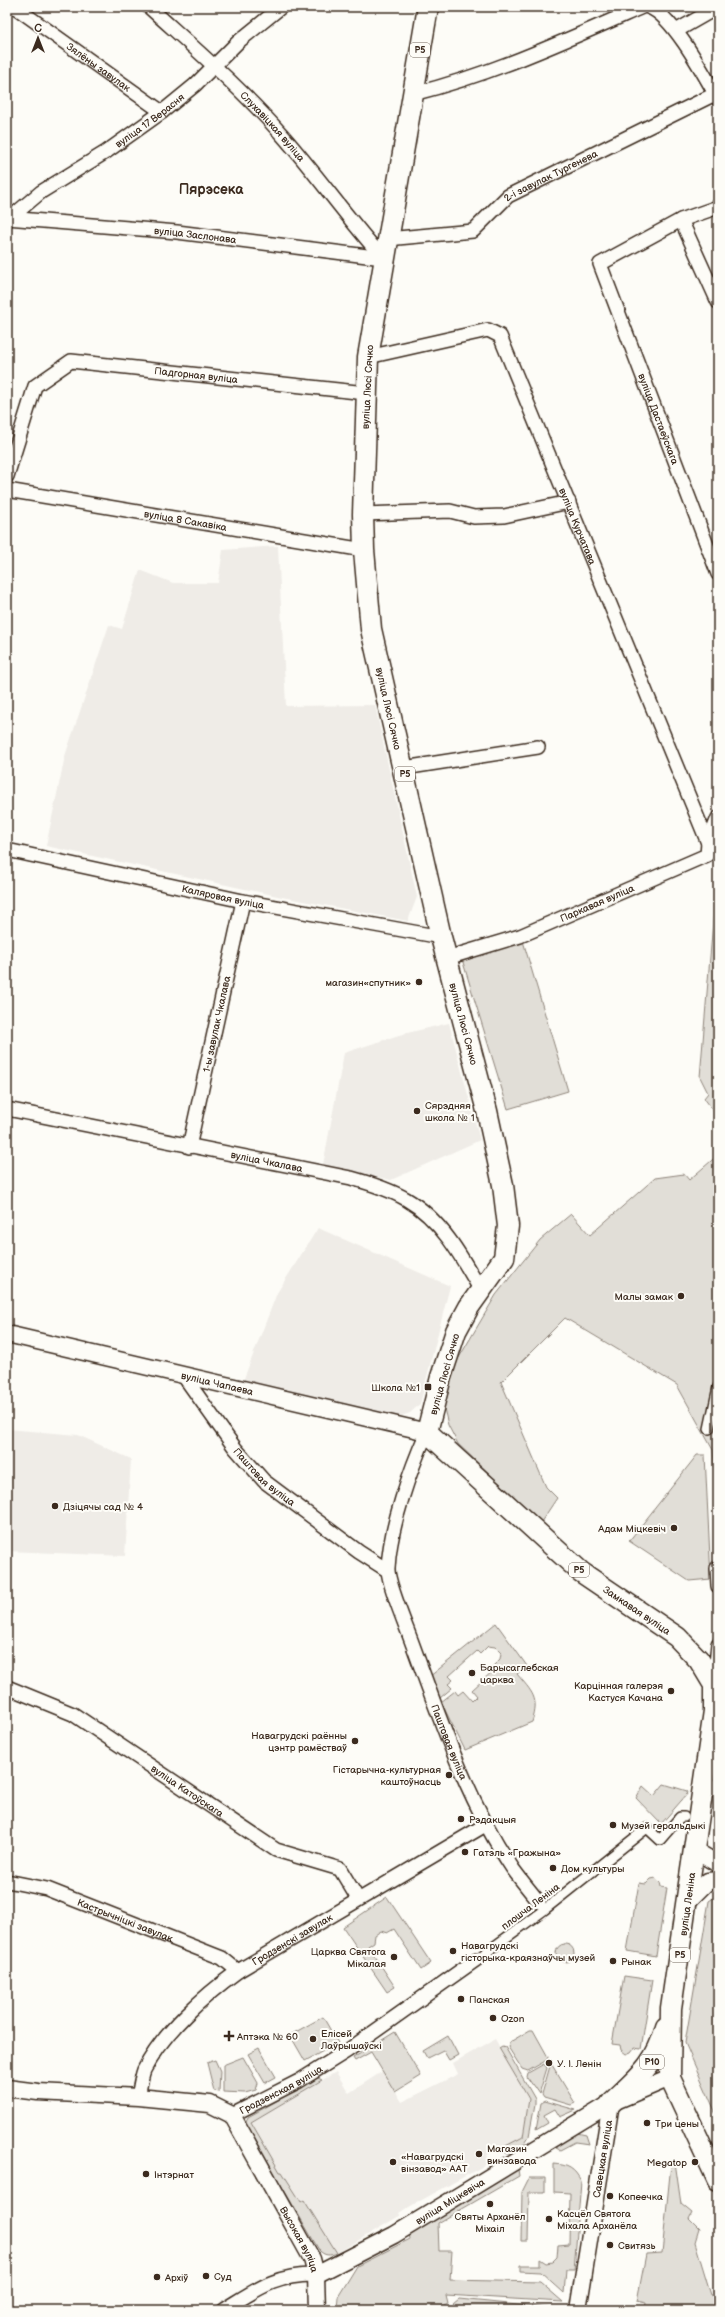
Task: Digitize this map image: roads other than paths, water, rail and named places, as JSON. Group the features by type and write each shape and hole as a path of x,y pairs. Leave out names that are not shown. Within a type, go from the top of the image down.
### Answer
{"main road":[{"name":"вуліца Люсі Сячко","path":"428,7 385,249 368,357 363,514 364,550 371,629 404,768 441,937 487,1111 503,1185 508,1226 504,1258 469,1307 456,1331 441,1377 428,1432"},
{"name":"Замкавая вуліца","path":"428,1432 581,1572 677,1637 699,1660 714,1685"},
{"name":"Р5","path":"694,1850 710,1788 714,1685"},
{"name":"вуліца Леніна","path":"694,1850 672,2008 670,2078 718,2181"},
{"name":"Р10","path":"611,2103 649,2066 661,2043 672,2008"}],"street":[{"name":"Зялёны завулак","path":"16,7 162,112"},
{"name":"Слухавіцкая вуліца","path":"149,7 213,65 283,135 356,228 385,249"},
{"name":"вуліца 17 Верасня","path":"9,218 41,192 106,152 162,112 195,85 213,65 238,42 281,7"},
{"path":"413,94 458,82 507,65 642,7"},
{"path":"648,7 656,10 676,31 716,96"},
{"path":"676,31 718,7"},
{"name":"2-і завулак Тургенева","path":"385,249 473,231 508,196 716,96"},
{"path":"718,207 681,220 718,302"},
{"name":"вуліца Заслонава","path":"9,218 385,249"},
{"name":"вуліца Дастаеўскага","path":"681,220 600,264 718,574"},
{"name":"вуліца Курчатава","path":"368,357 488,330 500,336 708,843"},
{"name":"Падгорная вуліца","path":"7,476 35,386 71,361 366,393"},
{"name":"вуліца 8 Сакавіка","path":"7,490 364,550"},
{"path":"363,514 450,511 474,518 504,516 569,502"},
{"path":"404,768 538,747"},
{"name":"Паркавая вуліца","path":"447,958 520,936 708,855 708,843 718,818"},
{"name":"Каляровая вуліца","path":"7,850 243,901 441,937"},
{"name":"1-ы завулак Чкалава","path":"189,1146 243,901"},
{"name":"вуліца Чкалава","path":"7,1109 351,1178 379,1186 406,1198 426,1213 454,1245 481,1291"},
{"name":"вуліца Чапаева","path":"7,1334 428,1432"},
{"name":"Паштовая вуліца","path":"183,1375 235,1448 264,1481 359,1552 387,1570"},
{"path":"709,1429 718,1387"},
{"name":"Паштовая вуліца","path":"428,1432 411,1469 394,1533 387,1570 400,1610 454,1755 487,1824 512,1868 539,1902"},
{"path":"716,1568 718,1586"},
{"path":"714,1685 718,1644"},
{"name":"вуліца Катоўскага","path":"7,1687 73,1714 276,1850 340,1869 358,1899"},
{"name":"плошча Леніна","path":"477,1959 544,1910 647,1828 660,1840 680,1817 684,1817"},
{"name":"Гродзенскі завулак","path":"138,2097 144,2071 157,2049 209,1993 238,1971 487,1824"},
{"path":"694,1850 718,1864"},
{"path":"687,1902 708,1881 718,1880"},
{"name":"Кастрычніцкі завулак","path":"7,1881 47,1889 222,1958 238,1971"},
{"name":"Гродзенская вуліца","path":"7,2088 38,2092 138,2097 210,2104 232,2115 299,2081 347,2051 477,1959"},
{"name":"Р10","path":"611,2103 670,2078"},
{"name":"вуліца Міцкевіча","path":"316,2275 394,2235 611,2103"},
{"name":"Савецкая вуліца","path":"578,2310 611,2103"},
{"name":"Высокая вуліца","path":"223,2310 264,2285 295,2274 316,2275 312,2259 232,2115"},
{"path":"316,2275 317,2310"}],"place":[{"name":"магазин«спутник»","path":"419,982"},
{"name":"Сярэдняя школа № 1","path":"417,1111"},
{"name":"Малы замак","path":"681,1296"},
{"name":"Школа №1","path":"428,1387"},
{"name":"Дзіцячы сад № 4","path":"55,1506"},
{"name":"Адам Міцкевіч","path":"674,1528"},
{"name":"Барысаглебская царква","path":"472,1673"},
{"name":"Карцінная галерэя Кастуся Качана","path":"671,1691"},
{"name":"Навагрудскі раённы цэнтр рамёстваў","path":"355,1741"},
{"name":"Гістарычна-культурная каштоўнасць","path":"449,1775"},
{"name":"Рэдакцыя","path":"461,1819"},
{"name":"Музей геральдыкі","path":"613,1825"},
{"name":"Гатэль «Гражына»","path":"465,1852"},
{"name":"Дом культуры","path":"553,1868"},
{"name":"Навагрудскі гісторыка-краязнаўчы музей","path":"453,1951"},
{"name":"Царква Святога Мікалая","path":"394,1957"},
{"name":"Рынак","path":"613,1961"},
{"name":"Панская","path":"461,1999"},
{"name":"Ozon","path":"493,2018"},
{"name":"Аптэка № 60","path":"229,2036"},
{"name":"Елісей Лаўрышаўскі","path":"313,2039"},
{"name":"У. І. Ленін","path":"549,2063"},
{"name":"Три цены","path":"647,2123"},
{"name":"Магазин винзавода","path":"479,2154"},
{"name":"«Навагрудскі вінзавод» ААТ","path":"393,2162"},
{"name":"Megatop","path":"695,2162"},
{"name":"Інтэрнат","path":"146,2174"},
{"name":"Копеечка","path":"610,2196"},
{"name":"Святы Арханёл Міхаіл","path":"490,2204"},
{"name":"Касцёл Святога Міхала Арханёла","path":"549,2219"},
{"name":"Свитязь","path":"610,2245"},
{"name":"Суд","path":"206,2276"},
{"name":"Архіў","path":"157,2277"}],"district":[{"name":"Пярэсека","path":"211,189"}]}
